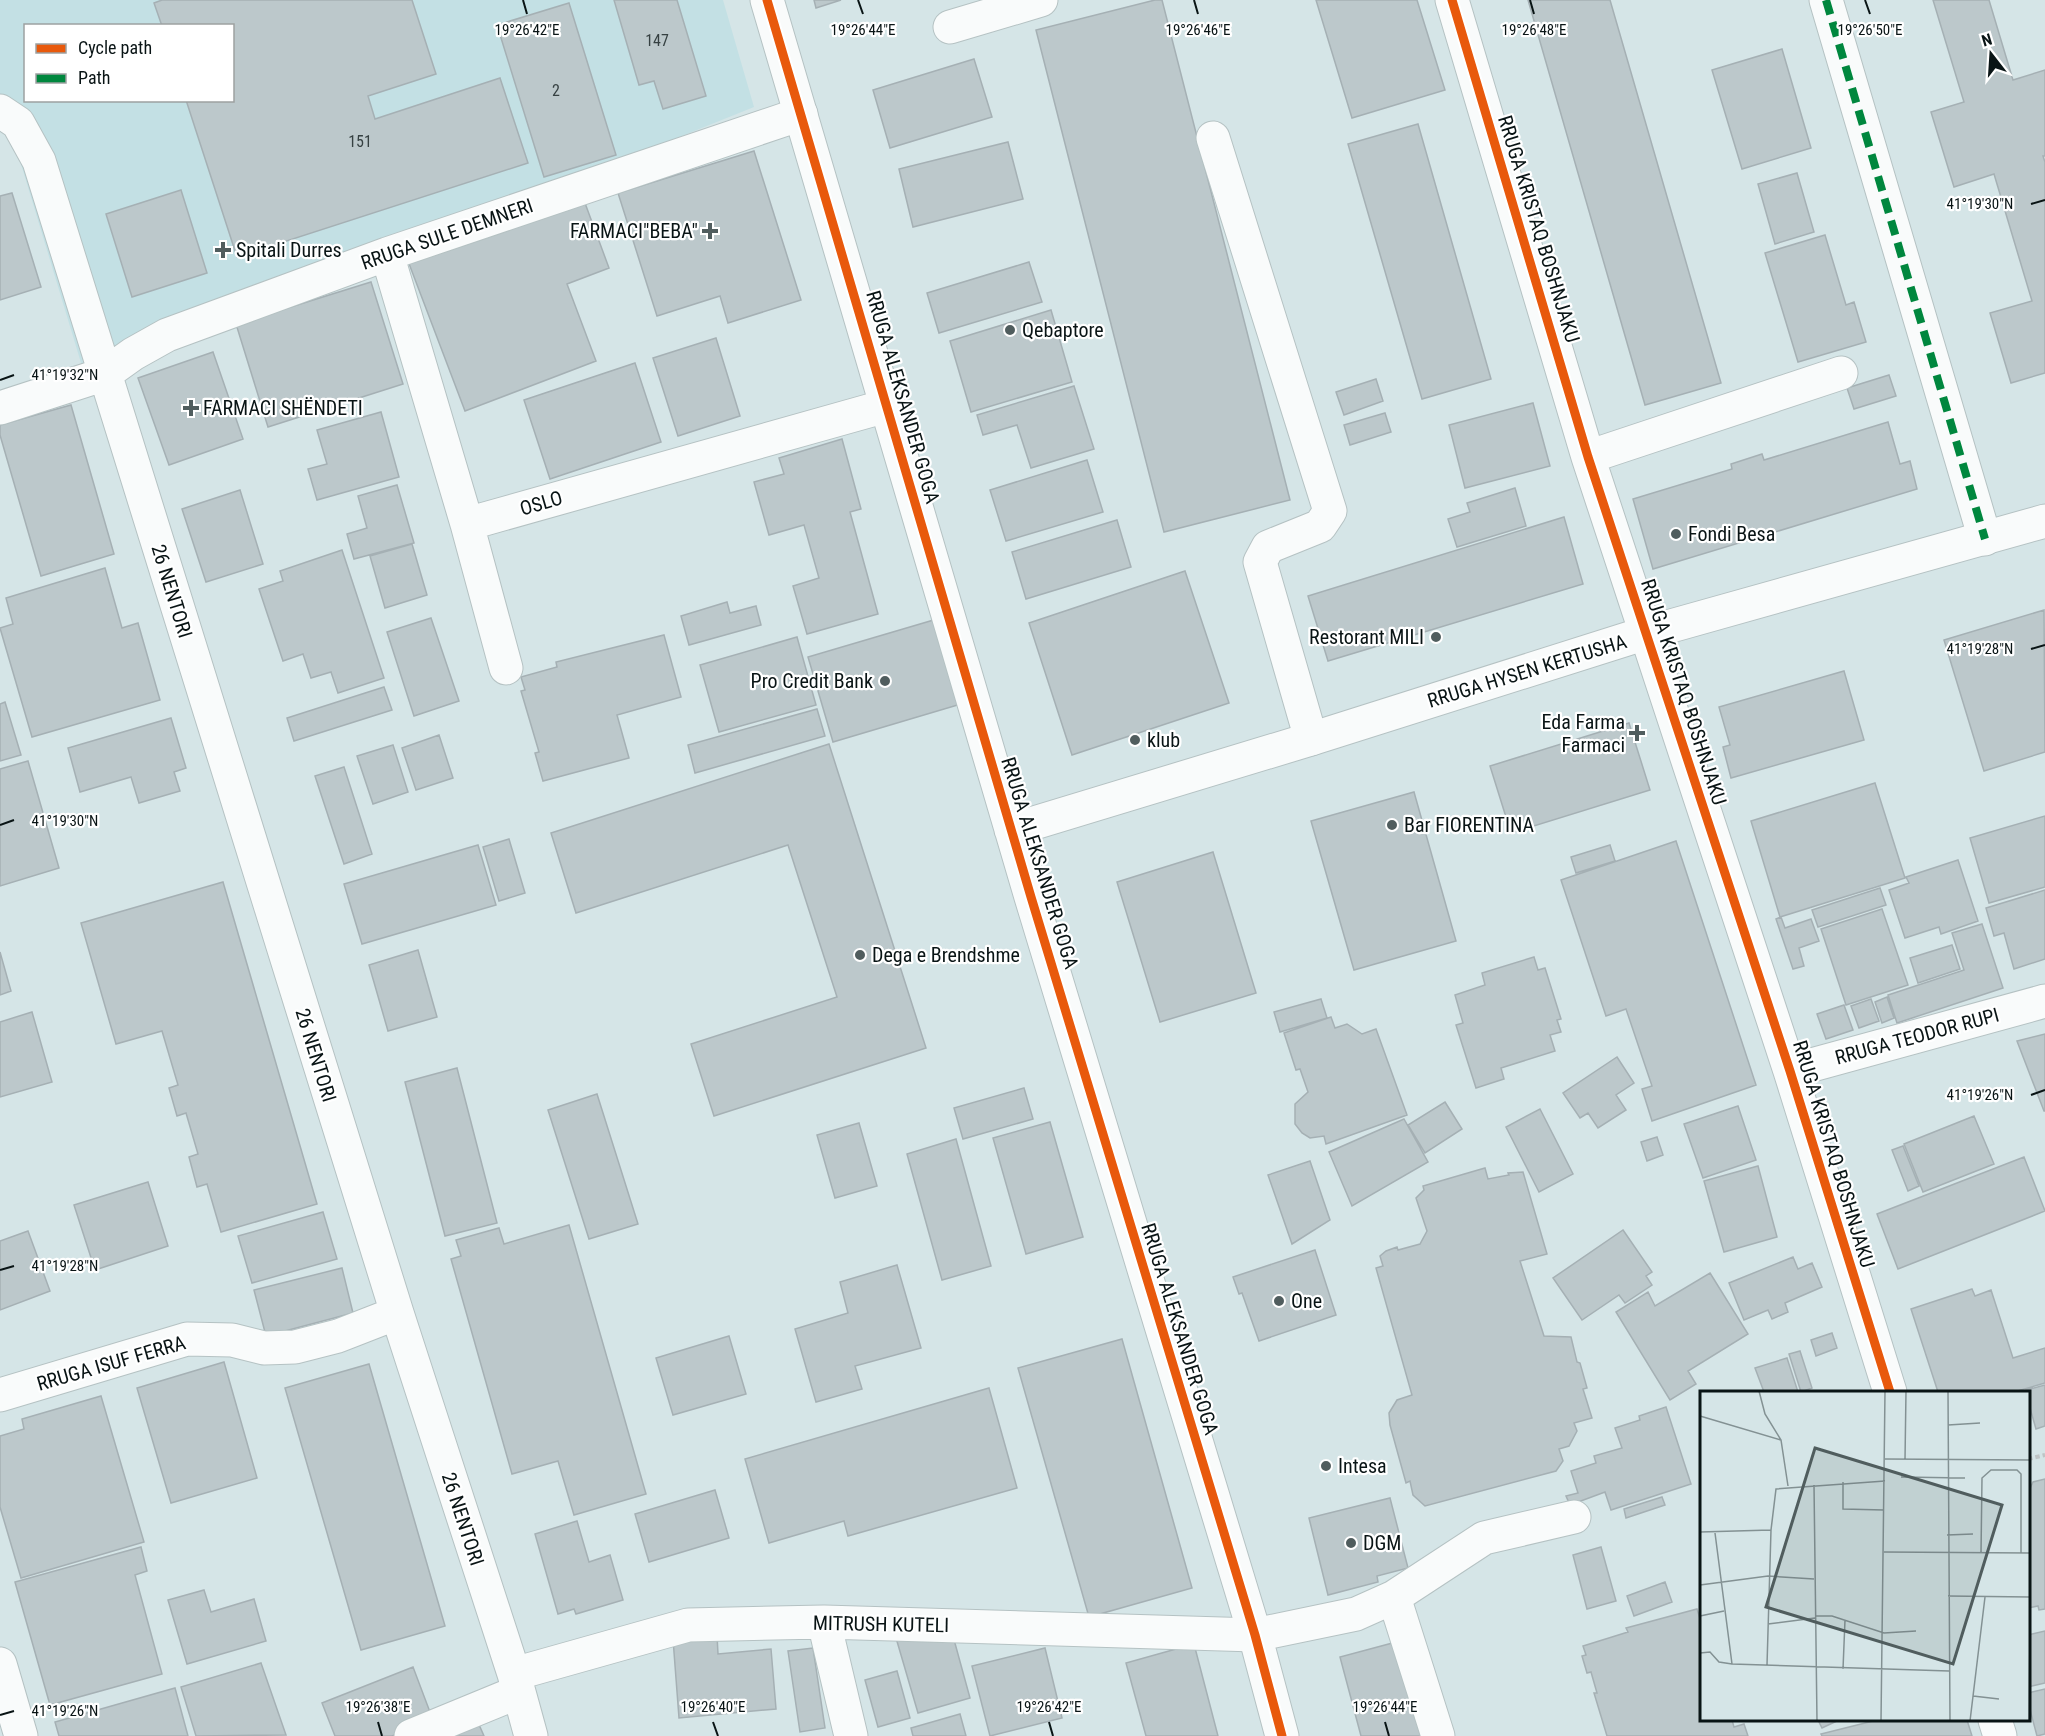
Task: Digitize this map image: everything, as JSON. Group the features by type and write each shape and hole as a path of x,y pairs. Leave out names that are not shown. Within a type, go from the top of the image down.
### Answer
{"street":[{"name":"RRUGA ALEKSANDER GOGA","path":"767,0 1011,830 1255,1635 1282,1736"},
{"path":"950,27 1041,0"},
{"name":"RRUGA KRISTAQ BOSHNJAKU","path":"1452,0 1588,457 1790,1071 1890,1391"},
{"path":"1826,0 1984,539"},
{"name":"26 NENTORI","path":"0,111 18,123 39,161 396,1313 516,1683 531,1736"},
{"name":"RRUGA SULE DEMNERI","path":"0,408 105,374 167,334 387,254 801,114"},
{"path":"1213,138 1330,511 1320,526 1268,547 1260,562 1311,739"},
{"path":"387,254 467,524 506,668"},
{"path":"1588,457 1842,373"},
{"name":"OSLO","path":"467,524 886,405"},
{"name":"RRUGA HYSEN KERTUSHA","path":"1011,830 1311,739 1646,633 2045,520"},
{"name":"RRUGA TEODOR RUPI","path":"1790,1071 2045,1001"},
{"name":"RRUGA ISUF FERRA","path":"0,1395 187,1339 232,1341 264,1348 295,1347 338,1336 396,1313"},
{"name":"MITRUSH KUTELI","path":"411,1736 516,1683 688,1625 824,1622 1255,1635 1356,1614 1394,1597 1484,1538 1574,1517"},
{"path":"1394,1597 1438,1736"},
{"path":"824,1622 851,1736"},
{"path":"0,1664 21,1736"},
{"path":"1996,1721 2000,1736"}],"path":[{"path":"2030,1459 2045,1455"}],"shaded area":[{"name":"Spitali Durres","path":"0,0 723,0 754,107 85,376 8,121 0,123"}],"building":[{"name":"Spitali Durres","path":"162,0 412,0 436,74 368,96 375,119 500,78 528,163 237,257 187,102 234,102 234,24 161,24 154,3"},
{"path":"614,0 677,0 706,96 663,109 654,81 639,85"},
{"path":"814,0 841,0 816,8"},
{"path":"1162,0 1290,500 1164,532 1036,30"},
{"path":"1316,0 1417,0 1445,90 1352,118"},
{"path":"1528,0 1610,0 1721,383 1645,405"},
{"path":"1933,0 1989,0 2013,80 2045,70 2045,156 2043,156 2045,162 2045,373 2011,383 1990,313 2032,301 1994,174 1954,187 1931,112 1964,102"},
{"path":"569,3 616,155 544,177 497,25"},
{"path":"1782,49 1811,148 1742,169 1712,70"},
{"path":"974,59 992,117 890,148 873,90"},
{"path":"1418,124 1491,379 1422,399 1348,144"},
{"path":"1008,142 1023,199 913,227 899,169"},
{"path":"754,151 801,300 728,323 720,296 657,316 618,193"},
{"path":"1797,173 1814,232 1775,244 1758,184"},
{"path":"181,190 207,273 132,297 106,214"},
{"path":"12,193 41,287 0,300 0,196"},
{"path":"582,195 609,268 567,284 596,361 465,411 408,261"},
{"path":"1825,235 1846,305 1854,302 1866,342 1798,362 1765,253"},
{"path":"1029,262 1042,302 939,333 927,293"},
{"path":"371,282 403,384 268,427 236,324"},
{"path":"1051,310 1072,382 971,412 950,341"},
{"path":"716,338 740,416 678,436 653,358"},
{"name":"FARMACI SHËNDETI","path":"213,352 243,439 169,465 138,378"},
{"path":"635,363 661,442 550,479 524,400"},
{"path":"1889,375 1896,396 1854,409 1847,388"},
{"path":"1376,379 1383,401 1344,415 1336,392"},
{"path":"1074,386 1094,449 1031,468 1017,425 983,435 977,415"},
{"path":"1533,403 1550,466 1465,488 1449,425"},
{"path":"71,405 114,554 41,576 0,435 0,425"},
{"path":"381,412 399,477 317,500 308,469 327,464 317,430"},
{"path":"1385,413 1391,432 1350,445 1344,425"},
{"path":"1888,422 1900,464 1910,461 1917,489 1653,569 1633,499 1732,469 1731,464 1762,454 1764,460"},
{"path":"842,439 861,509 850,512 878,614 807,634 793,586 819,578 804,525 769,535 754,482 784,474 779,458"},
{"path":"1087,460 1103,512 1006,541 990,490"},
{"path":"397,485 414,543 354,559 347,534 367,528 358,496"},
{"path":"1515,488 1526,526 1457,547 1448,519 1470,512 1467,503"},
{"path":"240,490 263,564 206,582 182,509"},
{"path":"1564,517 1583,584 1328,661 1308,596"},
{"path":"1117,520 1131,567 1026,599 1012,552"},
{"path":"412,544 427,595 385,608 370,556"},
{"path":"342,550 384,678 338,693 331,672 311,678 303,654 283,661 259,589 283,581 280,571"},
{"path":"105,568 122,628 138,623 160,700 32,737 0,628 13,624 6,598"},
{"path":"1185,571 1229,703 1072,755 1029,623"},
{"path":"727,602 730,613 756,606 761,625 689,645 681,616"},
{"path":"2044,610 2045,752 1984,771 1944,640"},
{"path":"431,618 459,701 414,716 387,632"},
{"name":"Pro Credit Bank","path":"937,619 961,704 833,742 808,657"},
{"path":"664,635 681,697 617,715 629,758 543,781 535,753 539,752 521,691 525,690 521,677 557,667 556,662"},
{"path":"797,637 816,705 719,732 700,665"},
{"path":"1844,671 1864,740 1731,778 1723,747 1730,745 1719,707"},
{"path":"384,687 392,710 294,741 287,718"},
{"path":"5,702 21,755 0,761 0,704"},
{"path":"817,709 825,736 695,773 688,745"},
{"path":"171,718 186,768 174,772 180,791 139,803 131,777 80,792 68,748"},
{"path":"1629,723 1650,790 1511,833 1490,766"},
{"path":"439,735 453,778 416,790 402,748"},
{"name":"Dega e Brendshme","path":"829,744 926,1048 714,1116 691,1044 837,997 788,845 576,913 551,833"},
{"path":"393,745 408,792 373,804 357,756"},
{"path":"28,761 59,868 0,886 0,769"},
{"path":"344,767 372,854 344,864 315,776"},
{"path":"1875,783 1905,878 1780,917 1751,821"},
{"path":"1414,792 1456,941 1354,970 1311,821"},
{"path":"2045,816 2045,887 1989,903 1970,838"},
{"path":"509,839 525,893 499,901 483,847"},
{"path":"1676,841 1756,1085 1652,1121 1642,1089 1652,1086 1626,1009 1606,1016 1561,880"},
{"path":"478,845 496,905 362,944 344,884"},
{"path":"1610,845 1615,861 1576,873 1571,857"},
{"path":"1213,852 1256,993 1160,1022 1117,882"},
{"path":"1958,860 1978,921 1941,934 1939,927 1905,938 1889,890 1909,883 1906,877"},
{"path":"223,882 317,1204 221,1232 207,1184 197,1187 189,1157 198,1154 186,1113 177,1116 169,1088 178,1085 162,1031 116,1044 81,923"},
{"path":"1880,888 1886,905 1818,927 1812,910"},
{"path":"2045,890 2045,959 2014,969 2004,933 1994,936 1986,908"},
{"path":"1882,909 1908,985 1846,1005 1821,929"},
{"path":"1781,917 1785,928 1811,919 1819,941 1799,948 1804,966 1793,969 1776,919"},
{"path":"1982,924 2003,988 1897,1023 1888,995 1964,970 1952,933"},
{"path":"1952,945 1960,969 1918,983 1910,958"},
{"path":"418,950 437,1017 388,1031 369,965"},
{"path":"0,952 11,991 0,995"},
{"path":"1534,957 1538,970 1545,968 1561,1019 1557,1020 1561,1032 1550,1035 1555,1051 1501,1068 1504,1079 1476,1088 1456,1025 1463,1023 1455,995 1485,985 1482,973"},
{"path":"1887,997 1894,1018 1882,1023 1875,1002"},
{"path":"1321,999 1327,1018 1280,1032 1274,1012"},
{"path":"1871,999 1879,1021 1859,1028 1851,1006"},
{"path":"1844,1005 1853,1030 1826,1039 1817,1014"},
{"path":"32,1012 52,1082 0,1097 0,1022"},
{"path":"1331,1017 1335,1028 1347,1024 1362,1034 1376,1029 1407,1115 1326,1144 1324,1136 1310,1138 1302,1133 1295,1124 1295,1104 1308,1092 1300,1069 1296,1070 1284,1033"},
{"path":"2045,1034 2045,1111 2044,1111 2017,1041"},
{"path":"1617,1057 1634,1083 1616,1095 1626,1110 1598,1128 1588,1113 1580,1118 1563,1093"},
{"path":"457,1068 497,1223 445,1236 405,1082"},
{"path":"1024,1088 1033,1119 963,1139 954,1108"},
{"path":"597,1094 638,1224 589,1239 548,1110"},
{"path":"1445,1102 1462,1129 1425,1153 1408,1125"},
{"path":"1738,1106 1756,1160 1703,1178 1684,1124"},
{"path":"1540,1109 1573,1174 1539,1192 1506,1127"},
{"path":"1974,1116 1994,1164 1923,1192 1904,1144"},
{"path":"1404,1119 1428,1162 1352,1206 1329,1152"},
{"path":"1050,1122 1083,1237 1026,1254 993,1138"},
{"path":"859,1123 877,1186 835,1198 817,1135"},
{"path":"1657,1137 1663,1155 1647,1161 1641,1142"},
{"path":"956,1139 991,1266 942,1280 907,1154"},
{"path":"1903,1146 1919,1186 1908,1191 1892,1150"},
{"path":"2024,1157 2045,1211 1898,1269 1877,1214"},
{"path":"1310,1161 1330,1220 1292,1244 1268,1175"},
{"path":"1758,1166 1777,1237 1724,1252 1704,1181"},
{"path":"1485,1168 1488,1179 1509,1175 1508,1173 1523,1172 1547,1254 1520,1261 1544,1336 1571,1337 1587,1388 1583,1389 1592,1418 1574,1423 1577,1431 1569,1446 1559,1449 1563,1461 1556,1471 1425,1506 1413,1495 1410,1481 1406,1483 1390,1425 1389,1413 1397,1400 1412,1395 1376,1268 1383,1266 1380,1256 1386,1251 1420,1244 1427,1231 1416,1198 1424,1190 1423,1186"},
{"path":"148,1182 168,1246 95,1270 74,1205"},
{"path":"323,1212 337,1259 252,1283 238,1236"},
{"path":"569,1225 646,1494 574,1515 558,1461 512,1474 451,1259 461,1256 456,1240 499,1228 504,1244"},
{"path":"1623,1230 1652,1272 1646,1276 1652,1285 1625,1303 1619,1295 1582,1320 1553,1278"},
{"path":"28,1231 50,1291 0,1310 0,1241"},
{"path":"1315,1250 1336,1315 1259,1341 1242,1293 1239,1294 1233,1277"},
{"path":"1793,1257 1798,1269 1812,1263 1822,1287 1785,1303 1788,1312 1772,1319 1768,1310 1744,1320 1729,1283"},
{"path":"897,1265 921,1348 855,1366 862,1389 816,1402 795,1329 848,1313 840,1282"},
{"path":"342,1268 353,1313 266,1336 254,1290"},
{"path":"1710,1273 1748,1334 1688,1371 1696,1384 1670,1400 1616,1312 1648,1292 1655,1306"},
{"path":"1972,1289 1975,1296 1991,1290 2013,1358 2045,1348 2045,1383 2017,1391 1938,1391 1911,1309"},
{"path":"1832,1333 1837,1348 1816,1356 1811,1340"},
{"path":"729,1336 746,1394 673,1415 656,1358"},
{"path":"1122,1339 1192,1588 1089,1617 1018,1368"},
{"path":"1800,1351 1812,1388 1801,1391 1789,1354"},
{"path":"1787,1358 1798,1391 1764,1391 1755,1368"},
{"path":"224,1362 257,1478 171,1503 137,1388"},
{"path":"369,1364 445,1626 361,1650 285,1388"},
{"path":"2045,1385 2045,1426 2036,1429 2030,1408 2030,1391 2026,1390"},
{"path":"989,1388 1017,1488 848,1536 844,1521 769,1543 745,1459"},
{"path":"101,1396 144,1542 21,1578 0,1507 0,1436 24,1429 22,1419"},
{"path":"1666,1407 1691,1484 1611,1510 1605,1492 1570,1505 1566,1496 1578,1493 1571,1471 1596,1463 1594,1456 1622,1448 1615,1428 1640,1420 1639,1416"},
{"path":"2045,1479 2045,1609 2039,1610 2038,1606 2030,1608 2030,1489 2033,1482"},
{"path":"715,1490 729,1538 649,1562 635,1514"},
{"path":"1662,1497 1665,1505 1626,1518 1624,1509"},
{"path":"1390,1498 1408,1568 1377,1576 1378,1582 1328,1595 1309,1518"},
{"path":"577,1521 589,1562 610,1555 623,1600 576,1614 574,1609 558,1614 535,1534"},
{"path":"141,1547 147,1571 135,1575 162,1674 50,1705 15,1582"},
{"path":"1601,1547 1616,1601 1587,1609 1573,1555"},
{"path":"1665,1582 1672,1602 1634,1616 1627,1596"},
{"path":"204,1590 211,1612 254,1599 266,1641 187,1664 168,1600"},
{"path":"1697,1609 1700,1619 1700,1721 1732,1721 1734,1727 1744,1724 1748,1736 1607,1736 1594,1693 1597,1693 1591,1672 1587,1673 1582,1656 1586,1655 1583,1646 1628,1632 1626,1628"},
{"path":"894,1631 953,1636 970,1698 918,1713"},
{"path":"2045,1631 2045,1683 2030,1687 2030,1635"},
{"path":"717,1635 718,1654 771,1649 776,1709 679,1718 673,1639"},
{"path":"1400,1641 1425,1736 1361,1736 1340,1657"},
{"path":"1194,1644 1218,1736 1146,1736 1126,1663"},
{"path":"813,1648 825,1728 800,1732 788,1651"},
{"path":"1045,1648 1062,1718 990,1736 972,1666"},
{"path":"261,1663 286,1735 196,1736 181,1687"},
{"path":"413,1667 433,1720 392,1736 335,1736 322,1703"},
{"path":"897,1671 910,1718 878,1727 865,1680"},
{"path":"175,1688 188,1736 59,1736 55,1722"},
{"path":"2045,1689 2045,1734 2037,1736 2030,1710 2030,1693"},
{"path":"960,1714 966,1736 913,1736 911,1728"},
{"path":"477,1720 484,1736 439,1736"},
{"path":"1818,1721 1837,1721 1822,1728"},
{"path":"1873,1721 1967,1721 1972,1736 1822,1736 1821,1734"}],"marked path":[{"path":"1826,0 1985,539"}],"cycle path":[{"path":"767,0 1031,897 1255,1635 1282,1736"},
{"path":"1452,0 1588,457 1790,1071 1890,1391"}],"place":[{"name":"FARMACI\"BEBA\"","path":"710,231"},
{"name":"Spitali Durres","path":"223,250"},
{"name":"Qebaptore","path":"1010,330"},
{"name":"FARMACI SHËNDETI","path":"191,408"},
{"name":"Fondi Besa","path":"1676,534"},
{"name":"Restorant MILI","path":"1436,637"},
{"name":"Pro Credit Bank","path":"885,681"},
{"name":"Eda Farma Farmaci","path":"1637,733"},
{"name":"klub","path":"1135,740"},
{"name":"Bar FIORENTINA","path":"1392,825"},
{"name":"Dega e Brendshme","path":"860,955"},
{"name":"One","path":"1279,1301"},
{"name":"Intesa","path":"1326,1466"},
{"name":"DGM","path":"1351,1543"}]}
